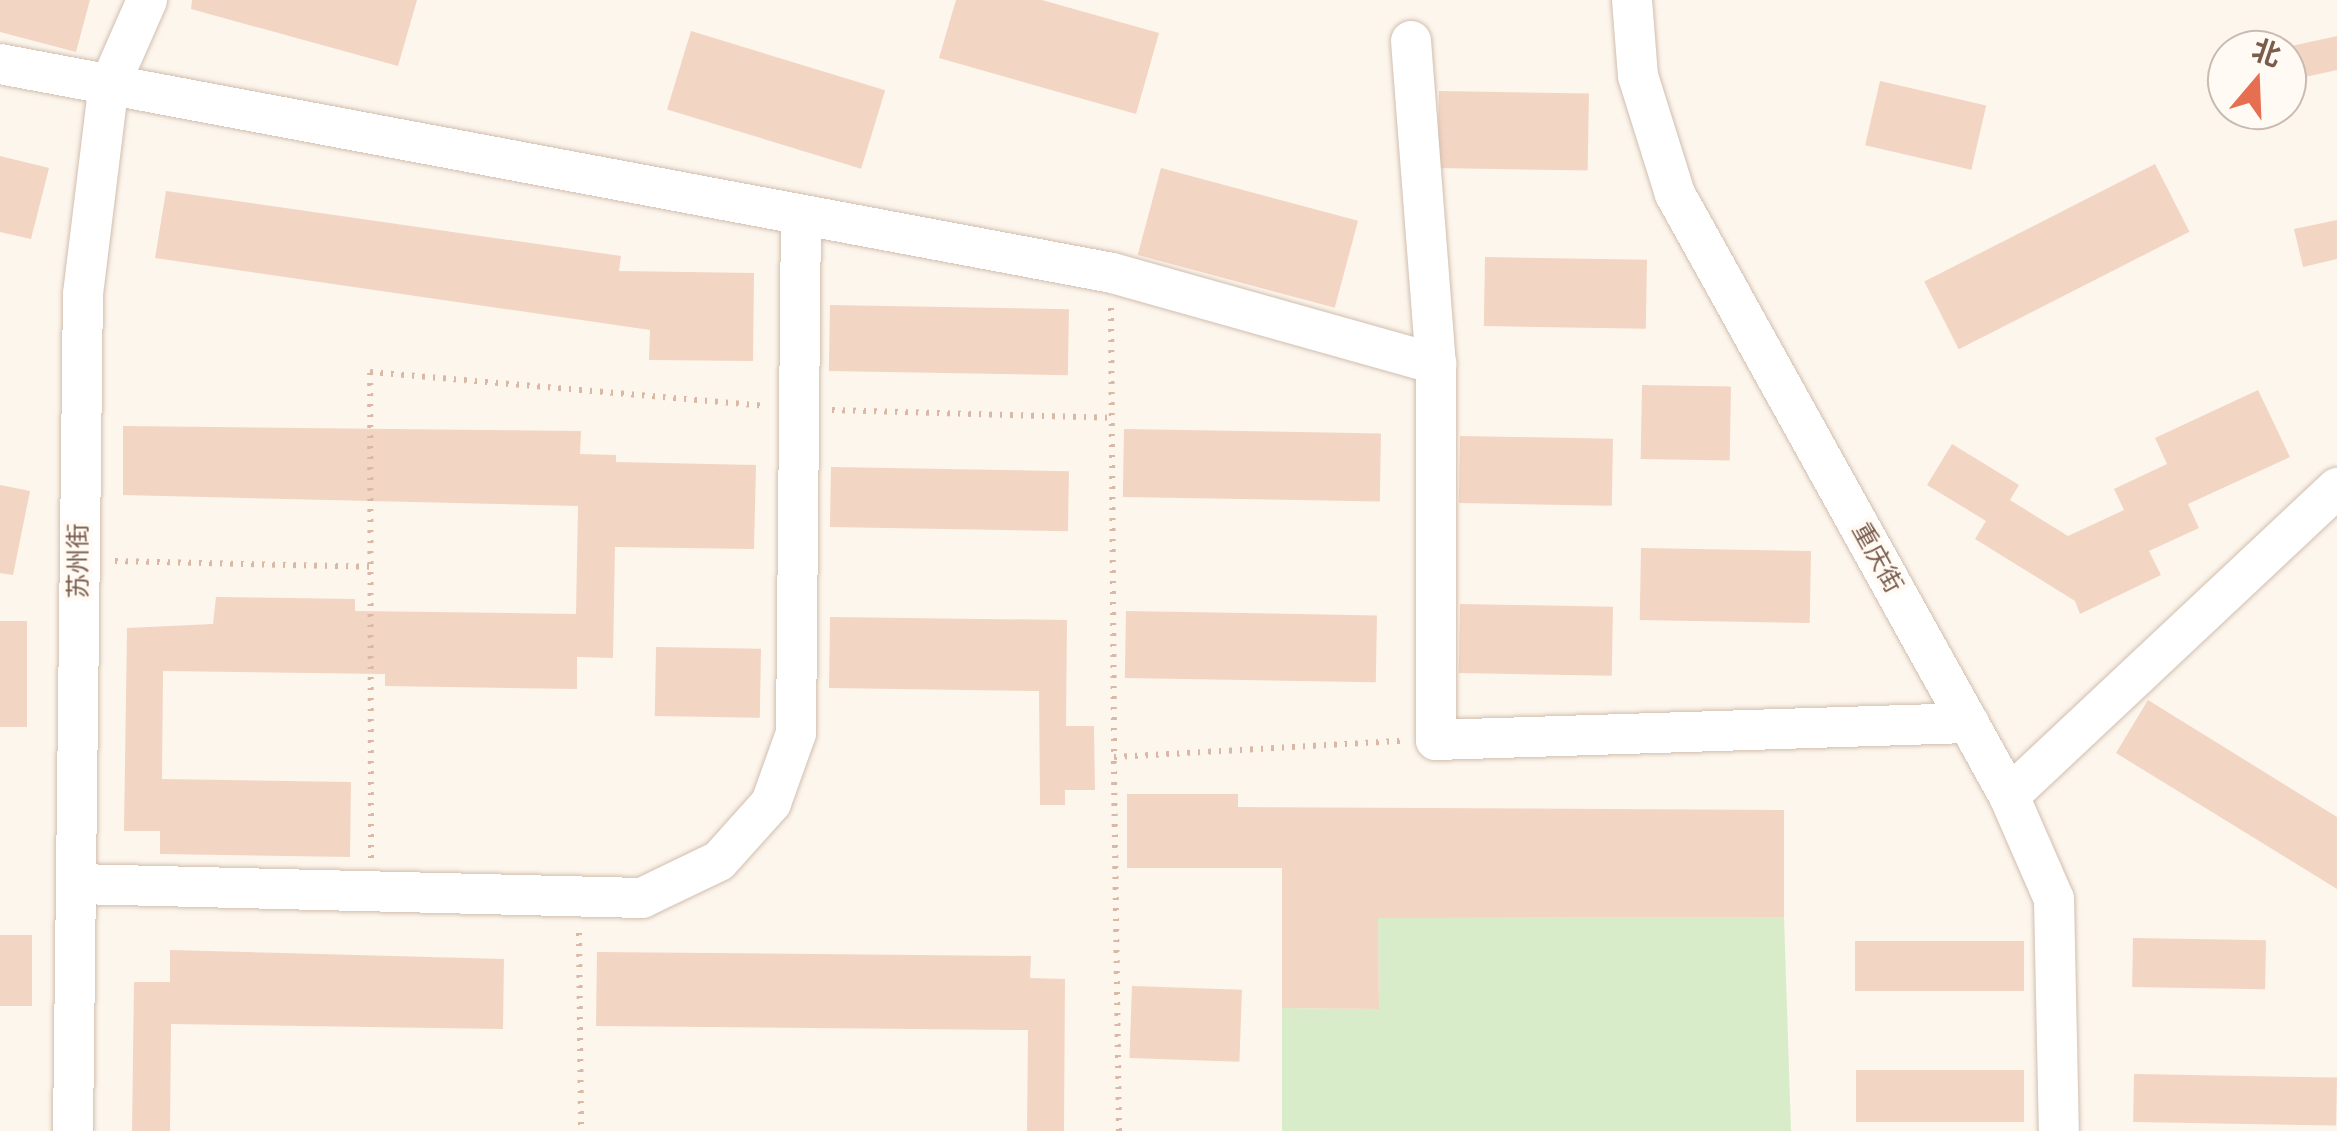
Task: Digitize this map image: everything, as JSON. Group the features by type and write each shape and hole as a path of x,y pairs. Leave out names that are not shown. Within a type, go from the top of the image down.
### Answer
{"street":[{"name":"苏州街","path":"74,1131 83,294 108,89 147,0"},
{"name":"重庆街","path":"1632,0 1638,76 1675,194 2010,796 2054,899 2059,1131"},
{"path":"1411,41 1436,364 1436,740 1969,723"},
{"path":"0,64 108,89 1112,272 1436,364"},
{"path":"78,884 642,898 720,861 771,803 796,733 801,215"},
{"path":"2010,796 2337,488"}],"path":[{"path":"1112,272 1110,418 1119,1131"},
{"path":"371,891 370,372 799,409 1110,418"},
{"path":"79,560 371,567"},
{"path":"1114,757 1436,740"},
{"path":"579,896 581,1131"}],"green space":[{"path":"1784,917 1791,1131 1282,1131 1282,1008 1379,1009 1378,918"}],"building":[{"path":"0,0 90,0 76,52 0,32"},
{"path":"192,0 417,0 398,66 191,9"},
{"path":"956,0 1042,0 1159,33 1136,114 939,58"},
{"path":"691,31 885,90 861,169 667,109"},
{"path":"2337,36 2337,70 2307,77 2307,43"},
{"path":"1880,81 1986,106 1971,170 1865,145"},
{"path":"1439,91 1589,94 1588,171 1438,168"},
{"path":"0,156 49,168 31,239 0,232"},
{"path":"2155,164 2190,232 1959,349 1924,282"},
{"path":"1161,168 1358,221 1335,308 1138,255"},
{"path":"166,191 621,256 619,271 754,273 753,361 649,360 650,330 155,258"},
{"path":"2337,220 2337,259 2303,267 2294,229"},
{"path":"1485,257 1647,260 1646,329 1484,326"},
{"path":"830,305 1069,309 1068,375 829,371"},
{"path":"1642,385 1731,387 1730,461 1641,459"},
{"path":"2258,390 2290,457 2188,504 2199,528 2149,551 2161,575 2080,614 2075,601 1975,539 1986,521 1927,485 1952,444 2019,485 2010,500 2068,536 2124,510 2114,489 2167,464 2155,438"},
{"path":"123,426 581,431 580,454 616,455 616,462 756,465 754,549 615,547 613,658 577,657 577,689 385,686 385,674 163,671 162,779 351,782 350,857 160,854 160,831 124,831 127,628 213,624 216,597 355,599 355,611 576,614 578,506 123,495"},
{"path":"1124,429 1381,433 1380,501 1123,497"},
{"path":"1460,436 1613,439 1612,506 1459,503"},
{"path":"831,467 1069,471 1068,531 830,527"},
{"path":"0,485 30,491 13,575 0,573"},
{"path":"1641,548 1811,551 1810,623 1640,620"},
{"path":"1460,604 1613,607 1612,676 1459,673"},
{"path":"1126,611 1377,615 1376,682 1125,678"},
{"path":"830,617 1067,620 1066,726 1094,726 1095,790 1065,790 1065,805 1040,805 1039,691 829,688"},
{"path":"0,621 27,621 27,727 0,727"},
{"path":"656,647 761,649 760,718 655,716"},
{"path":"2148,700 2337,817 2337,889 2116,753"},
{"path":"1127,794 1238,794 1238,807 1784,810 1784,917 1378,918 1379,1009 1282,1008 1282,868 1127,868"},
{"path":"0,935 32,935 32,1006 0,1006"},
{"path":"2133,938 2266,940 2265,989 2132,987"},
{"path":"1855,941 2024,941 2024,991 1855,991"},
{"path":"170,950 504,959 503,1029 171,1024 170,1131 132,1131 134,982 170,982"},
{"path":"597,952 1031,956 1030,978 1065,979 1064,1131 1027,1131 1028,1030 596,1026"},
{"path":"1132,986 1242,990 1239,1062 1129,1058"},
{"path":"1856,1070 2024,1070 2024,1122 1856,1122"},
{"path":"2134,1074 2337,1078 2336,1126 2133,1122"}]}
